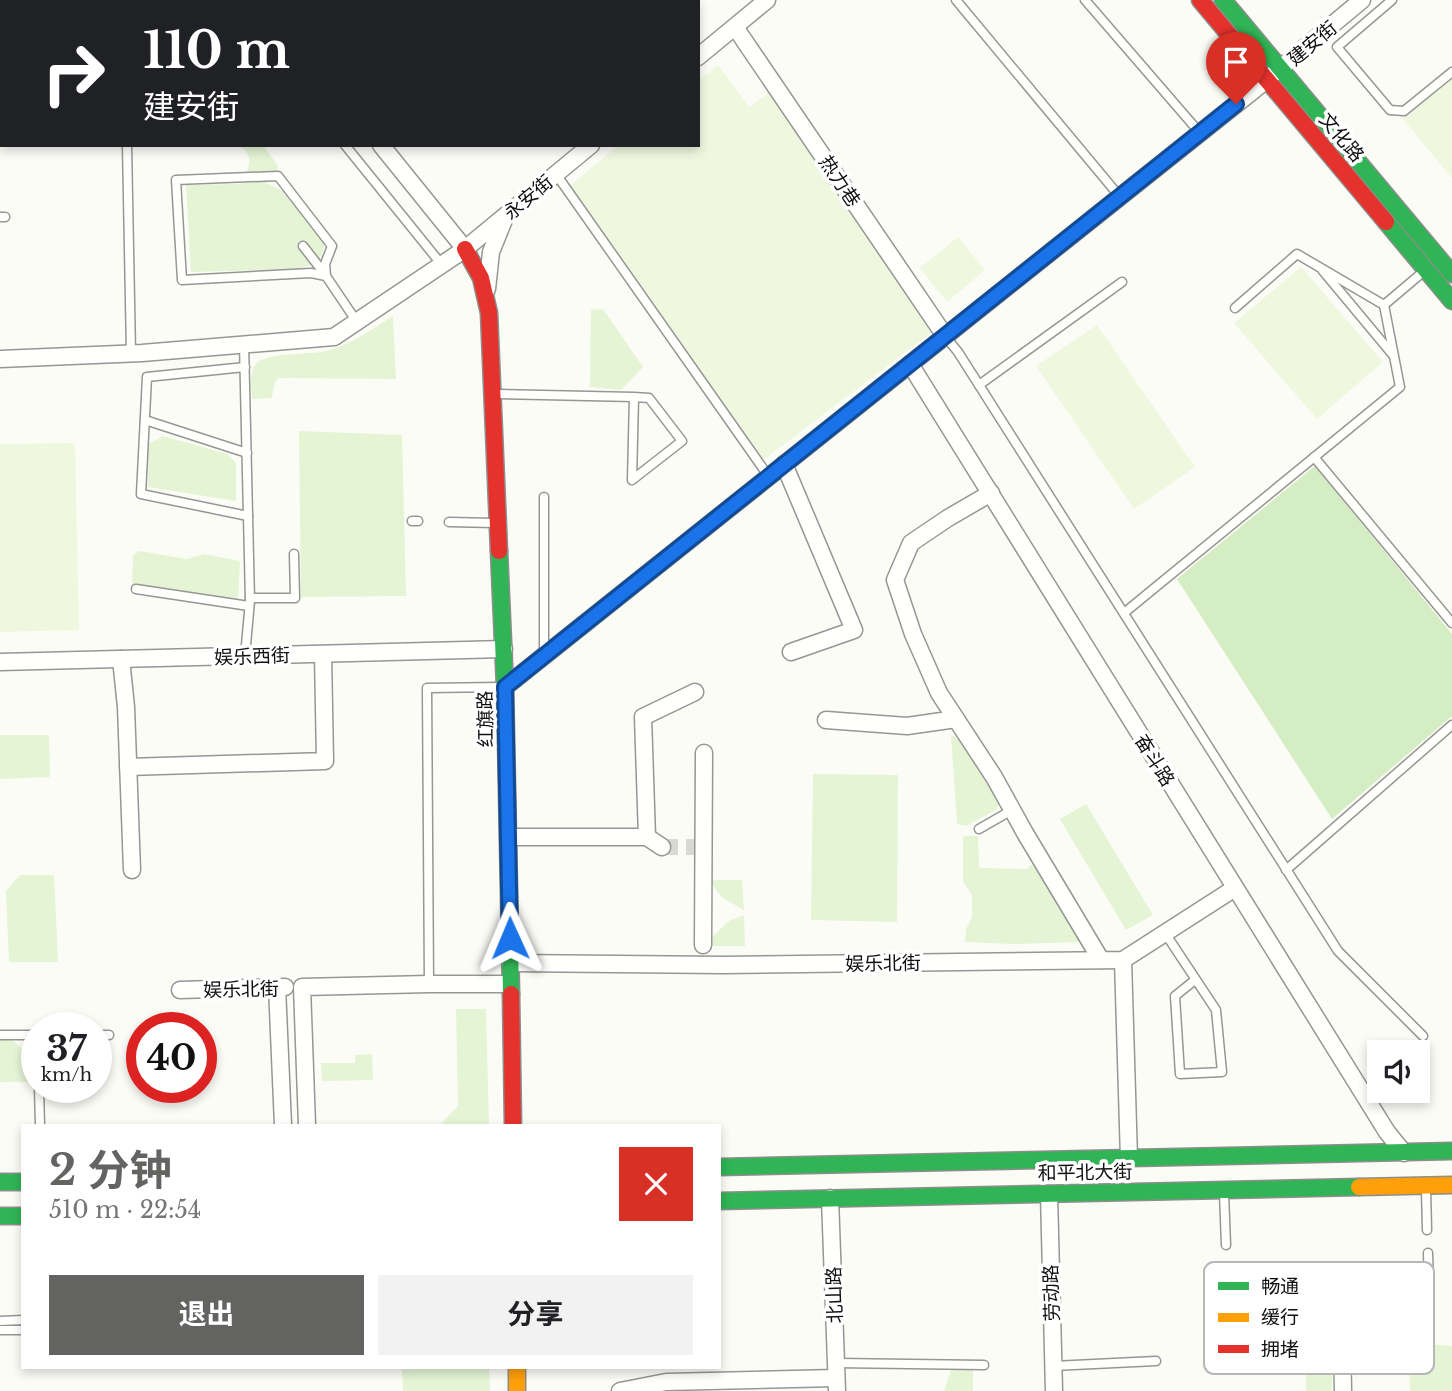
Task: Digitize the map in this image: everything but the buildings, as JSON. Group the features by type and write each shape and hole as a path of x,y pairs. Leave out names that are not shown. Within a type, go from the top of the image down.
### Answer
{"main road":[{"name":"文化路","path":"1199,0 1452,301"},
{"name":"文化路","path":"1223,0 1452,274"},
{"name":"红旗路","path":"465,249 481,278 487,305 492,394 504,649 513,1124"},
{"name":"和平北大街","path":"721,1167 1452,1151"},
{"path":"0,1182 21,1182"},
{"name":"和平北大街","path":"721,1201 1452,1185"},
{"path":"0,1216 21,1216"},
{"path":"517,1369 517,1391"}],"street":[{"path":"700,55 767,0"},
{"name":"建安街","path":"505,687 1280,69 1362,0"},
{"name":"热力巷","path":"735,26 945,336"},
{"path":"383,147 465,249"},
{"name":"永安街","path":"0,359 131,353 334,337 465,249 589,147"},
{"path":"487,305 491,252 506,215"},
{"path":"1439,258 1452,247"},
{"name":"奋斗路","path":"910,364 1387,1132 1404,1153"},
{"path":"784,464 854,630 791,652"},
{"path":"990,493 911,543 895,580 913,634 939,693 994,777 1101,960"},
{"name":"娱乐西街","path":"0,662 504,649"},
{"path":"128,767 326,761 323,654"},
{"path":"121,659 126,708 132,870"},
{"path":"647,837 643,717 695,692"},
{"path":"826,720 907,726 956,719"},
{"path":"703,945 704,754"},
{"path":"508,837 647,837 662,846"},
{"path":"1129,1159 1123,960 1235,888"},
{"name":"娱乐北街","path":"510,963 723,965 1123,960"},
{"name":"娱乐北街","path":"180,990 510,984"},
{"name":"娱乐北街","path":"302,987 307,1124"},
{"path":"277,988 283,1124"},
{"name":"劳动路","path":"1049,1194 1054,1391"},
{"name":"北山路","path":"830,1198 836,1377"},
{"path":"620,1391 666,1381 836,1377"}],"lane":[{"path":"957,0 1119,197"},
{"path":"1085,0 1200,133"},
{"path":"1392,0 1337,47 1381,100 1390,110 1404,111 1452,72"},
{"path":"127,147 131,353"},
{"path":"347,147 442,265"},
{"path":"556,174 769,477"},
{"path":"278,176 332,246 325,264 326,276 311,273 182,280 176,180 278,176"},
{"path":"303,246 357,322"},
{"path":"1124,613 1400,387 1384,305 1297,254 1235,308"},
{"path":"311,273 325,264"},
{"path":"1318,266 1394,356"},
{"path":"1384,305 1425,270"},
{"path":"979,385 1122,282"},
{"path":"945,336 958,352 1338,951 1423,1036"},
{"path":"244,344 250,602 245,656"},
{"path":"244,367 147,377 141,494 248,516"},
{"path":"492,394 634,397 649,398 681,441 632,480 634,397"},
{"path":"145,420 247,453"},
{"path":"1314,457 1452,624"},
{"path":"544,497 544,656"},
{"path":"449,522 498,523"},
{"path":"136,589 250,602 296,598 294,554"},
{"path":"429,984 426,688 505,687"},
{"path":"1286,870 1452,725"},
{"path":"979,829 1012,810"},
{"path":"1165,933 1216,1010 1222,1072 1181,1074 1175,996 1195,980"},
{"path":"0,1035 21,1035"},
{"path":"39,1103 40,1124"},
{"path":"1426,1186 1427,1230"},
{"path":"1223,1190 1226,1245"},
{"path":"1428,1253 1428,1262"},
{"path":"0,1321 21,1320"},
{"path":"0,1330 21,1330"},
{"path":"1053,1366 1156,1361"},
{"path":"836,1377 984,1365"}],"green space":[{"path":"718,65 749,107 771,91 935,330 762,461 568,187 617,147 700,147 700,79"},
{"path":"1452,66 1452,178 1397,112"},
{"path":"239,147 264,147 278,166 276,173 246,173 249,159"},
{"path":"262,181 289,194 325,243 319,263 296,269 191,272 186,185"},
{"path":"958,237 985,270 947,302 920,268"},
{"path":"1301,267 1383,362 1317,419 1234,323"},
{"path":"603,309 643,367 621,390 590,387 591,310"},
{"path":"393,316 396,379 278,378 274,384 272,398 252,399 252,371 263,359 335,348"},
{"path":"1097,325 1195,467 1134,509 1036,366"},
{"path":"299,431 402,435 406,596 301,597"},
{"path":"163,436 227,454 236,463 236,501 148,487 147,445"},
{"path":"75,443 79,630 0,632 0,444"},
{"path":"1315,466 1452,634 1452,716 1332,819 1177,579"},
{"path":"140,551 187,559 204,554 240,561 238,600 132,585 133,555"},
{"path":"0,735 49,735 50,777 0,779"},
{"path":"951,735 966,742 1000,802 996,810 966,826 957,824"},
{"path":"813,774 898,775 897,922 811,920"},
{"path":"1086,804 1153,915 1126,930 1060,819"},
{"path":"963,836 978,836 979,868 1027,869 1034,862 1080,942 965,942 966,929 972,917 972,895 963,882"},
{"path":"20,875 54,875 58,962 9,962 6,891"},
{"path":"710,880 742,880 744,910 721,897"},
{"path":"744,915 745,946 710,946 709,940 729,921"},
{"path":"456,1009 486,1009 489,1124 441,1124 458,1106"},
{"path":"0,1038 10,1038 21,1048 21,1082 0,1082"},
{"path":"372,1054 373,1080 322,1081 321,1063 355,1063 355,1055"},
{"path":"1434,1344 1452,1346 1452,1391 1410,1391 1409,1374 1434,1374"},
{"path":"952,1367 973,1367 973,1391 944,1391"},
{"path":"489,1369 490,1391 403,1391 402,1370"},
{"path":"1306,1374 1332,1374 1332,1391 1306,1391"}],"tunnel":[{"path":"662,847 703,847"}],"traffic: fast":[{"path":"1223,0 1452,274"},
{"path":"1386,222 1452,301"},
{"path":"499,551 505,687 511,994"},
{"path":"721,1167 1452,1151"},
{"path":"0,1182 21,1182"},
{"path":"721,1201 1359,1187"},
{"path":"0,1216 21,1216"}],"traffic: slow":[{"path":"1359,1187 1452,1185"},
{"path":"517,1369 517,1391"}],"traffic: jam":[{"path":"1200,0 1386,222"},
{"path":"465,249 481,278 489,313 499,551"},
{"path":"511,994 513,1124"}],"route":[{"path":"510,938 505,687 1236,104"}]}
